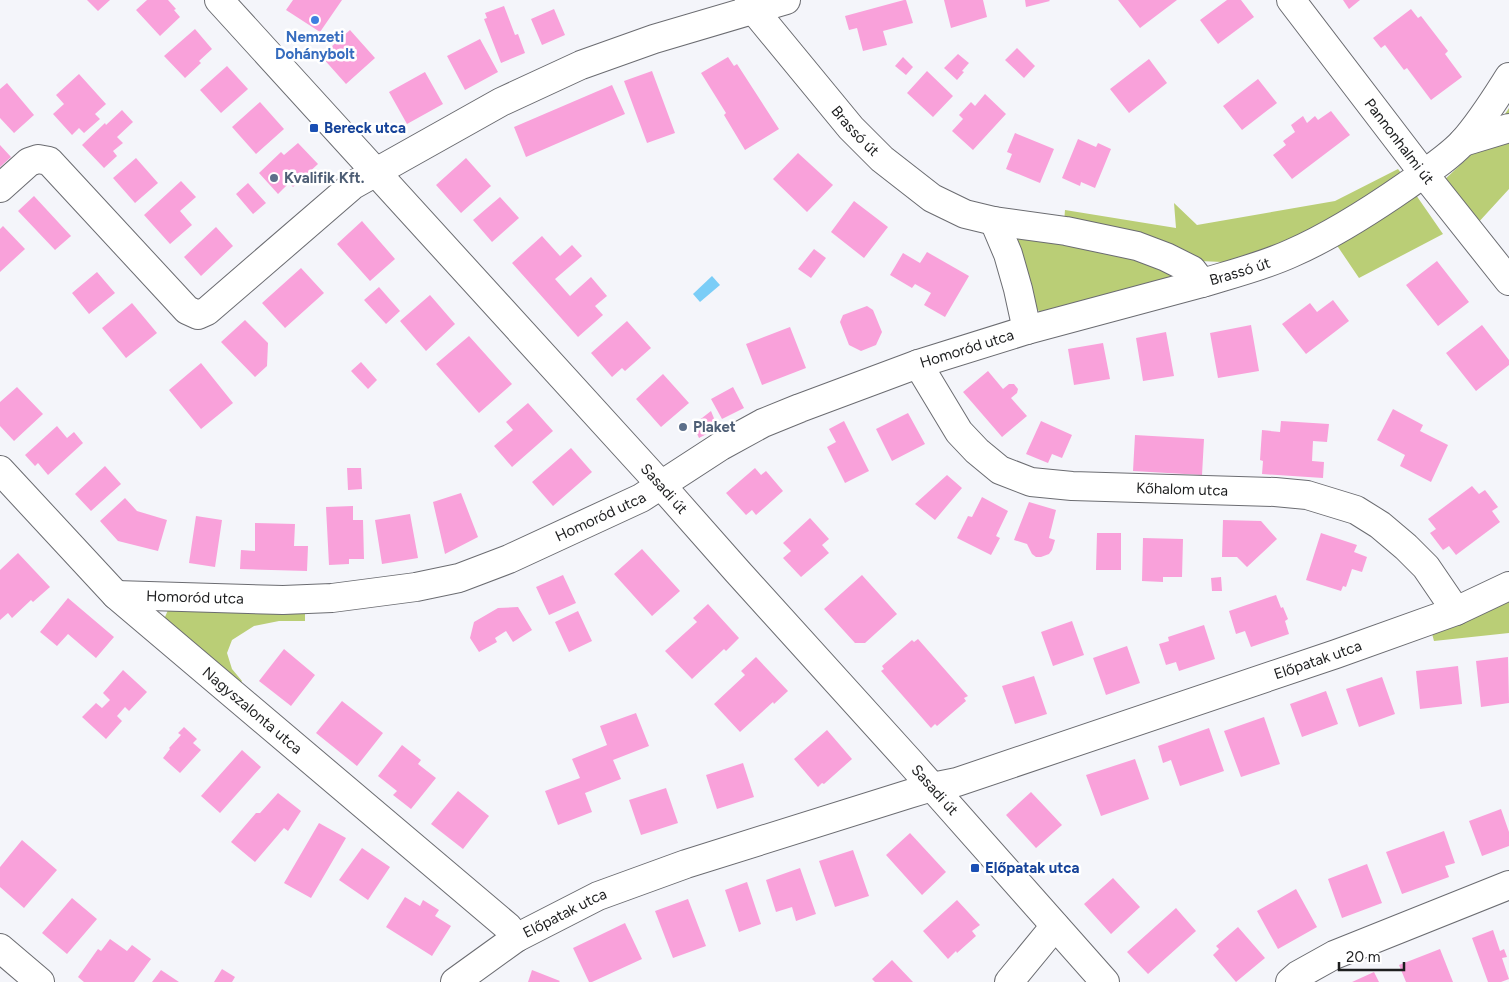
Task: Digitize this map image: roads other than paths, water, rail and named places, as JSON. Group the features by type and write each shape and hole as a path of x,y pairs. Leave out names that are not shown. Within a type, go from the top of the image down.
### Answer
{"street":[{"name":"Sasadi út","path":"219,0 662,485 737,572 932,787 1105,982"},
{"path":"0,188 29,162 38,159 49,161 187,310 198,315 207,311 353,185 501,102 580,65 751,5 786,0"},
{"name":"Pannonhalmi út","path":"1290,0 1509,282"},
{"name":"Brassó út","path":"751,5 851,128 882,159 932,198 964,214 1136,246 1166,257 1192,270 1202,283 1267,263 1292,253 1341,229 1379,205 1447,157 1463,142 1495,100 1509,77"},
{"name":"Brassó út","path":"1463,142 1509,128"},
{"path":"994,221 1008,254 1027,330"},
{"name":"Homoród utca","path":"116,595 283,600 332,598 416,588 459,578 510,559 636,500 722,446 763,423 800,408 918,364 1027,330 1202,283"},
{"name":"Kőhalom utca","path":"918,364 959,432 977,451 1000,470 1031,482 1072,486 1275,492 1307,495 1356,510 1380,525 1406,547 1426,568 1456,611"},
{"name":"Nagyszalonta utca","path":"0,470 116,595 508,927 516,938"},
{"name":"Előpatak utca","path":"455,982 516,938 572,908 624,886 686,864 932,787 957,782 1336,654 1456,611 1509,586"},
{"path":"1290,982 1334,955 1509,885"},
{"path":"1009,982 1055,926"},
{"path":"2,954 40,982"}],"water":[{"path":"712,276 720,285 700,302 693,294"}],"place":[{"name":"Nemzeti Dohánybolt","path":"315,20"},
{"name":"Bereck utca","path":"314,128"},
{"name":"Kvalifik Kft.","path":"274,178"},
{"name":"Plaket","path":"683,427"},
{"name":"Előpatak utca","path":"975,868"}]}
